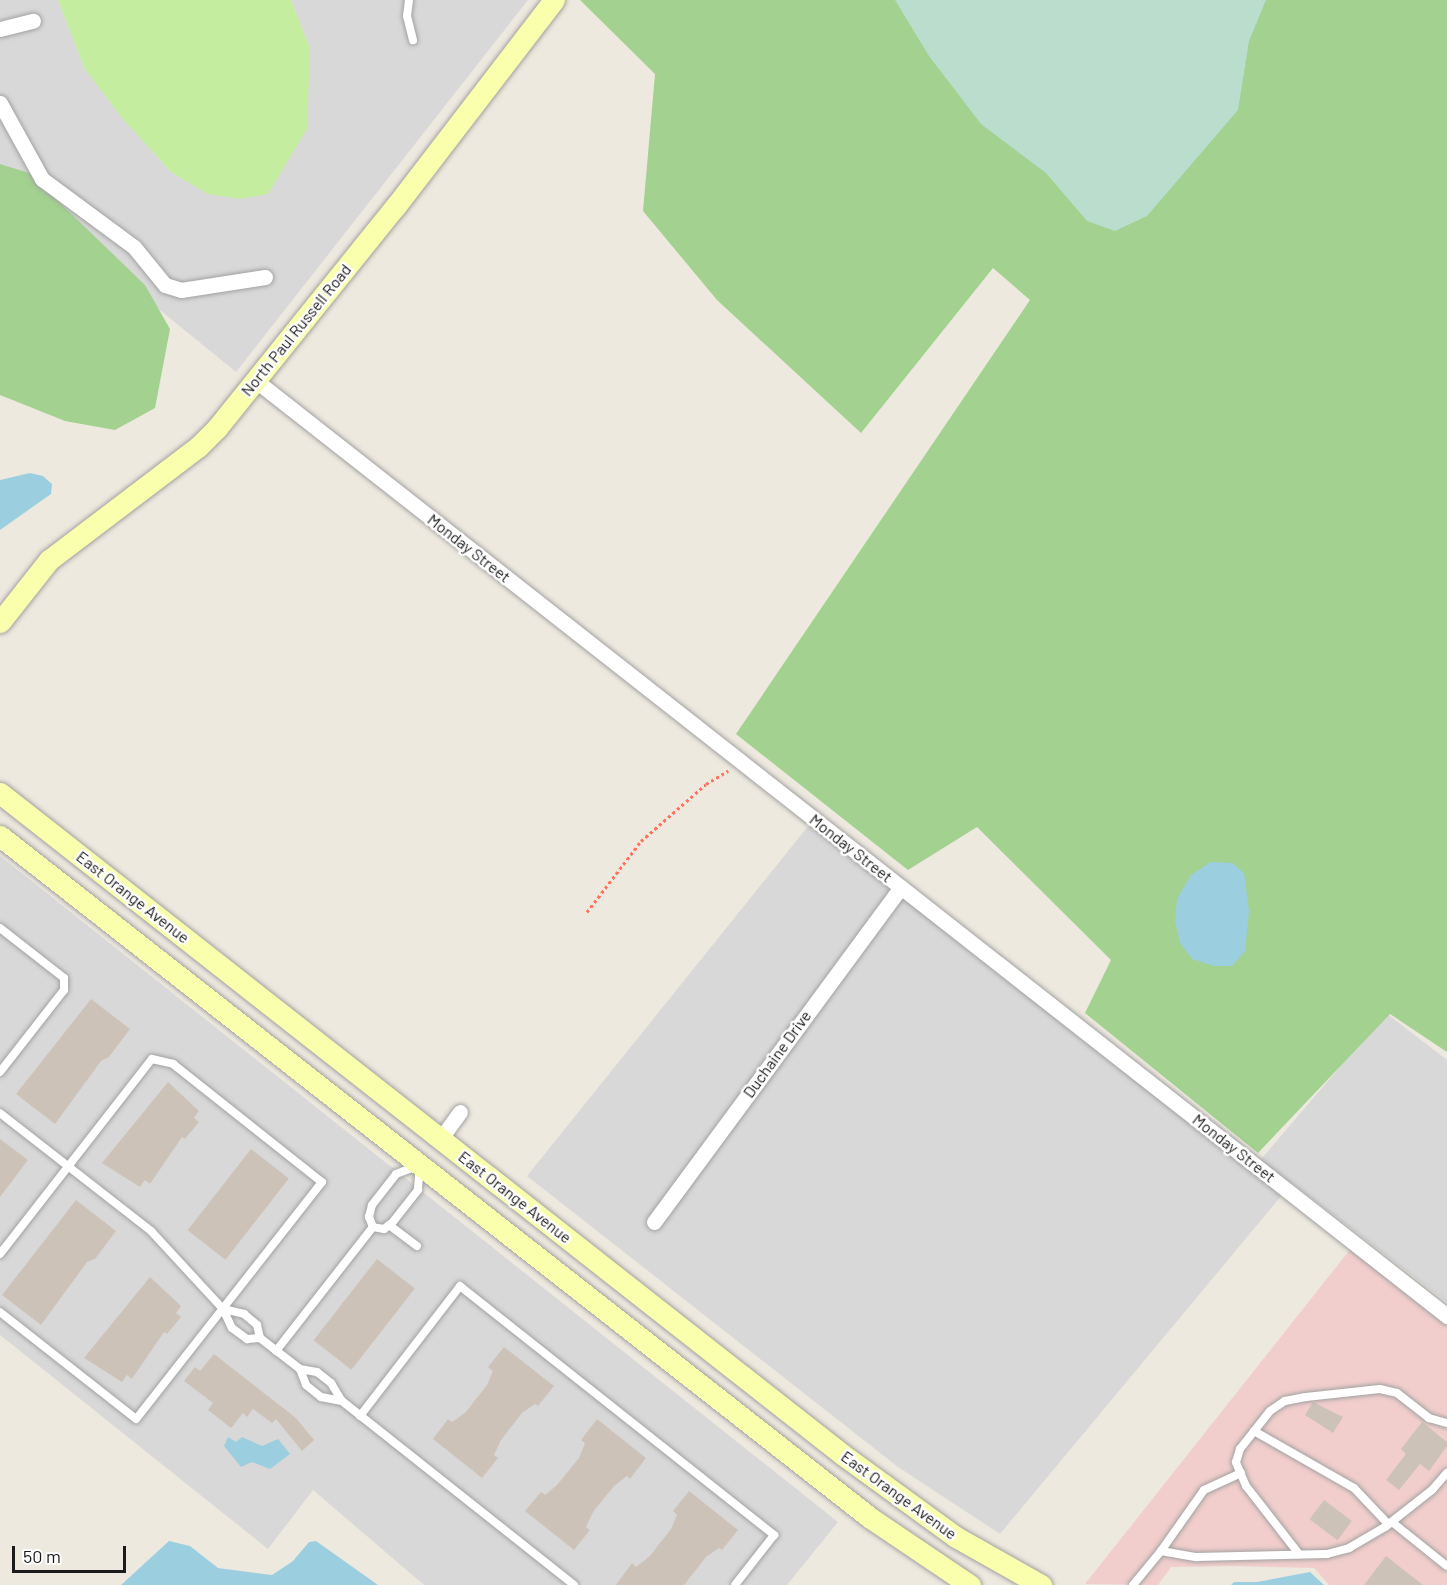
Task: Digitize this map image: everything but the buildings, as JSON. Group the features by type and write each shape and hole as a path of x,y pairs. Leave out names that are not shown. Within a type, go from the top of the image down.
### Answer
{"street":[{"name":"North Paul Russell Road","path":"0,622 49,560 198,447 255,380 554,0"},
{"path":"0,28 33,21"},
{"path":"0,103 42,179 134,248 165,285 181,290 265,277"},
{"name":"Monday Street","path":"255,380 1447,1316"},
{"name":"East Orange Avenue","path":"0,793 899,1497 956,1537 1041,1585"},
{"name":"East Orange Avenue","path":"0,836 869,1517 970,1585"},
{"name":"Duchaine Drive","path":"654,1222 901,886"},
{"path":"420,1165 460,1112"}],"lane":[{"path":"409,0 407,16 413,40"},
{"path":"0,928 64,978 64,990 0,1072"},
{"path":"0,1254 152,1059 173,1064 322,1182 136,1419 0,1312"},
{"path":"0,1113 151,1231 223,1309 232,1328 248,1339 260,1338"},
{"path":"420,1165 418,1190 389,1225 384,1229 373,1227 369,1217 372,1205 396,1174 420,1165"},
{"path":"389,1225 417,1246"},
{"path":"276,1351 373,1227"},
{"path":"360,1416 460,1286 774,1535 735,1585"},
{"path":"223,1309 244,1314 257,1324 260,1338 300,1369 317,1372 331,1383 342,1401 360,1416 574,1585"},
{"path":"300,1369 306,1385 321,1397 342,1401"},
{"path":"1299,1554 1241,1473 1236,1462 1254,1431 1270,1411 1285,1401 1359,1388 1397,1393 1429,1418 1447,1423"},
{"path":"1254,1431 1354,1488 1390,1523 1447,1566"},
{"path":"1133,1585 1161,1551 1204,1490 1241,1473"},
{"path":"1161,1551 1196,1557 1327,1554 1349,1548 1390,1523 1446,1477"}],"path":[{"path":"587,912 640,841 706,784 743,763"}],"shaded area":[{"path":"0,0 58,0 85,69 122,118 171,172 208,194 310,49 291,0 528,0 236,372 0,180"},
{"path":"809,825 1251,1171 1386,1013 1447,1060 1447,1302 1292,1183 1000,1534 898,1467 527,1176"},
{"path":"0,856 838,1522 787,1585 424,1585 313,1490 268,1549 0,1335"},
{"path":"1352,1247 1447,1323 1447,1585 1329,1585 1314,1568 1232,1566 1171,1567 1158,1585 1085,1584"}],"green space":[{"path":"58,0 291,0 310,49 307,129 268,194 240,199 208,194 171,172 122,118 85,69"},
{"path":"580,0 1447,0 1447,1052 1390,1014 1258,1153 1085,1013 1111,960 977,827 908,870 736,734 1030,300 993,268 861,433 717,300 643,211 655,74"},
{"path":"895,0 1266,0 1249,41 1238,110 1147,216 1115,231 1087,221 1046,173 981,124 929,56"},
{"path":"0,164 29,173 145,285 170,329 155,408 115,430 65,421 0,395"}],"water":[{"path":"30,473 43,476 52,484 51,494 0,530 0,480"},
{"path":"1211,862 1232,863 1244,873 1249,911 1245,951 1232,966 1214,966 1192,959 1180,943 1175,921 1177,899 1191,875"},
{"path":"228,1437 236,1442 242,1437 262,1446 278,1439 290,1454 270,1469 252,1462 241,1467 224,1446"},
{"path":"169,1541 190,1546 218,1568 272,1575 293,1561 309,1542 316,1541 378,1585 121,1585"},
{"path":"1310,1572 1324,1585 1231,1585 1234,1582 1257,1582"}]}
